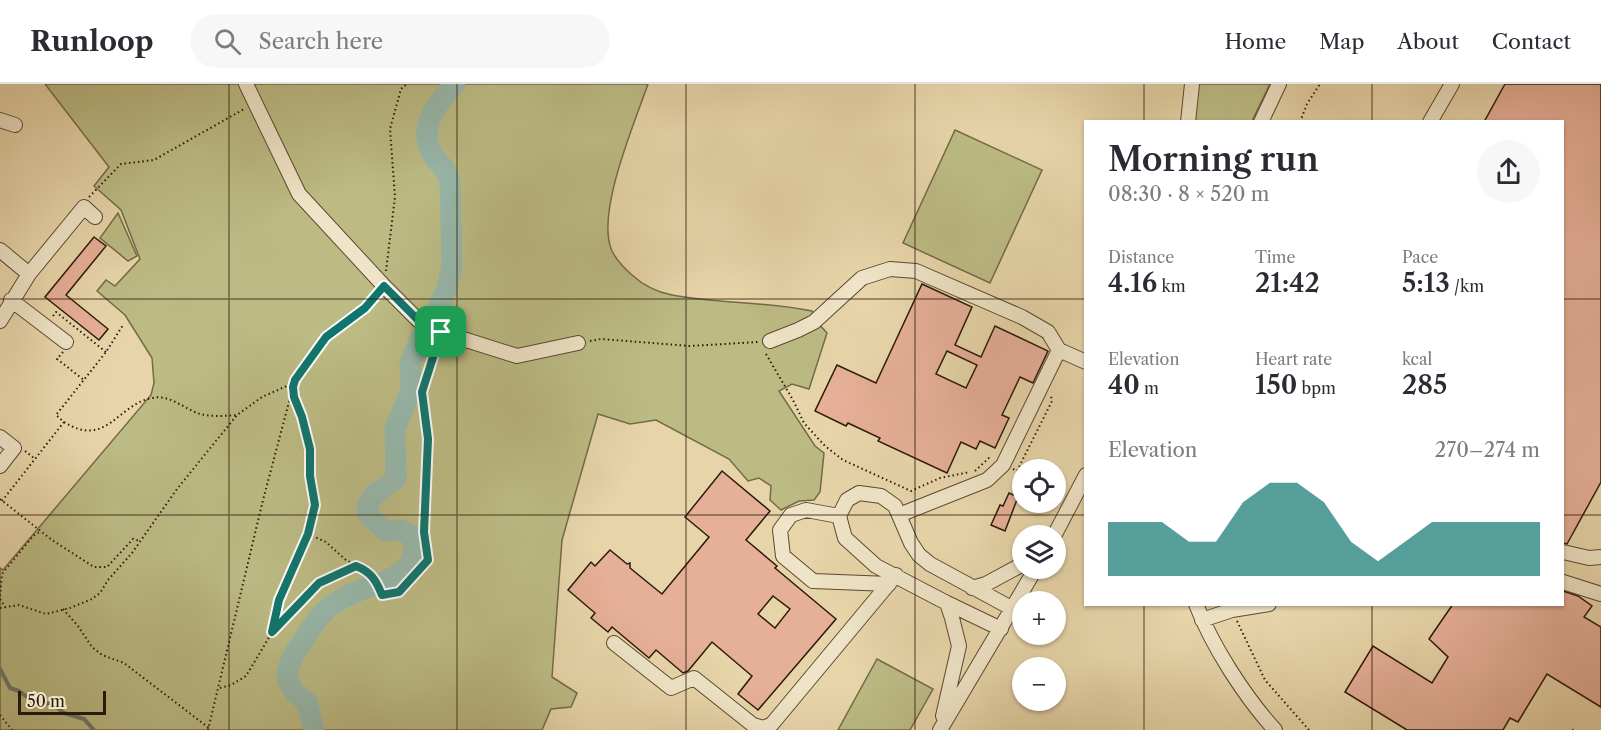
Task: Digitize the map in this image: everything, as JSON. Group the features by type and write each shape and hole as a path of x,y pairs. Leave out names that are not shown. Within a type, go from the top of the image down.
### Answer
{"street":[{"path":"246,84 298,194 418,320 441,332 517,356 578,343"},
{"path":"1188,120 1192,84"},
{"path":"1262,120 1279,84"},
{"path":"1431,120 1452,84"},
{"path":"0,120 15,125"},
{"path":"0,321 29,274 89,212"},
{"path":"0,250 29,274"},
{"path":"770,341 814,322 862,278 890,269 916,271 1022,317 1048,332 1059,350 1084,361"},
{"path":"11,300 69,342"},
{"path":"899,516 962,488 987,480 1003,465 1059,350"},
{"path":"0,437 14,448 0,466"},
{"path":"1060,525 1084,479"},
{"path":"1001,628 893,580 876,566 845,538 839,516 847,500 859,493 881,496 895,506 911,543 919,555 930,564 1012,608"},
{"path":"839,516 807,510 791,515 780,530 783,556 813,581 893,580"},
{"path":"1564,552 1589,558 1601,558"},
{"path":"972,588 986,584 1012,570"},
{"path":"614,643 671,688 694,678 753,725 764,728 772,724 893,580"},
{"path":"1564,582 1601,594"},
{"path":"940,730 959,646 946,603"},
{"path":"1197,606 1223,658 1271,728"},
{"path":"1202,620 1233,610 1257,606"},
{"path":"940,730 1012,611"}],"path":[{"path":"0,608 19,605 46,614 92,599 100,593 108,580 132,553 177,489 237,415 262,397 290,385 326,337 365,308 384,286 395,196 390,129 401,89 407,84"},
{"path":"1301,120 1307,104 1320,84"},
{"path":"89,212 86,200 93,190 121,164 154,160 256,102"},
{"path":"45,326 57,312 106,352"},
{"path":"123,325 106,352 56,415 64,422 82,430 95,430 113,422 136,404 158,397 172,400 199,414 237,415"},
{"path":"79,331 57,359 84,380"},
{"path":"308,534 326,542 346,560 367,570 375,579 382,595 399,592 428,560 424,532 428,439 422,392 441,332"},
{"path":"578,343 601,339 690,346 770,341"},
{"path":"770,341 764,351 794,400 804,423 825,446 843,460 911,491 940,478 975,471 989,458 1017,471 1052,401 1051,391"},
{"path":"63,609 92,647 102,655 124,663 208,729 220,688 263,500 295,380"},
{"path":"272,632 279,600 308,534 315,505 310,476 310,449 293,387"},
{"path":"64,422 1,500 41,531 99,568 107,567 133,539 140,541"},
{"path":"5,608 0,598 2,574 33,536 41,531"},
{"path":"220,688 231,685 246,676 272,632 319,583 356,566"},
{"path":"1233,610 1265,680 1309,730"},
{"path":"0,715 12,730"}],"shaded area":[{"path":"45,84 648,84 626,144 612,192 608,235 612,251 629,273 650,288 661,292 689,298 812,311 817,322 827,333 809,389 792,384 779,391 815,446 824,453 820,492 814,500 799,501 781,510 770,500 771,486 759,478 748,481 729,459 656,420 630,424 598,414 562,540 552,677 577,693 571,707 551,709 542,730 0,730 0,568 3,570 151,395 154,383 152,358 125,315 97,291 106,280 115,286 140,259 121,210 94,186 109,167"},
{"path":"1197,84 1270,84 1252,120 1194,120"},
{"path":"955,130 1042,170 990,283 903,243"},
{"path":"118,213 137,256 128,261 100,238"},
{"path":"877,659 933,689 910,730 838,730"}],"building":[{"path":"1505,84 1601,84 1601,482 1567,544 1564,543 1564,120 1485,120"},
{"path":"94,237 106,246 66,295 108,329 99,340 45,297"},
{"path":"922,284 972,307 955,345 981,357 995,326 1048,351 1033,383 1020,377 1002,415 1009,418 995,448 980,441 976,449 961,442 947,473 878,441 880,438 848,423 846,426 815,411 837,365 876,383","holes":["947,351 977,365 966,388 936,374"]},
{"path":"722,471 770,511 746,540 777,566 775,568 836,619 758,710 738,694 752,676 712,642 688,671 683,673 656,650 649,658 612,627 608,632 591,618 595,613 568,590 591,562 595,566 610,550 627,564 630,563 630,568 662,594 709,537 685,517","holes":["773,596 790,609 775,628 758,614"]},
{"path":"1009,493 1012,494 1012,513 1005,531 991,525 1000,505 1003,506"},
{"path":"1564,591 1578,596 1592,606 1584,617 1601,627 1601,707 1547,674 1518,722 1510,718 1503,730 1407,730 1345,692 1373,646 1432,683 1448,657 1429,639 1452,606 1564,606"}],"waterway":[{"path":"379,584 408,566 414,553 411,535 400,530 385,531 367,513 367,507 369,501 396,478 395,428 411,390 410,363 420,339 437,311 447,287 452,266 450,181 446,171 429,148 427,137 430,118 441,100 455,84"},
{"path":"314,730 307,702 297,694 288,680 289,665 312,627 327,609 343,598 373,585"},
{"path":"0,669 10,688 19,691 35,703 46,703 64,713 84,719 94,730"}],"route":[{"path":"384,286 418,320 441,332 422,392 428,439 424,532 428,560 399,592 382,595 375,579 367,570 356,566 348,569 319,583 272,632 279,600 308,534 315,505 310,476 310,449 294,397 295,380 326,337 365,308 384,286"}]}
